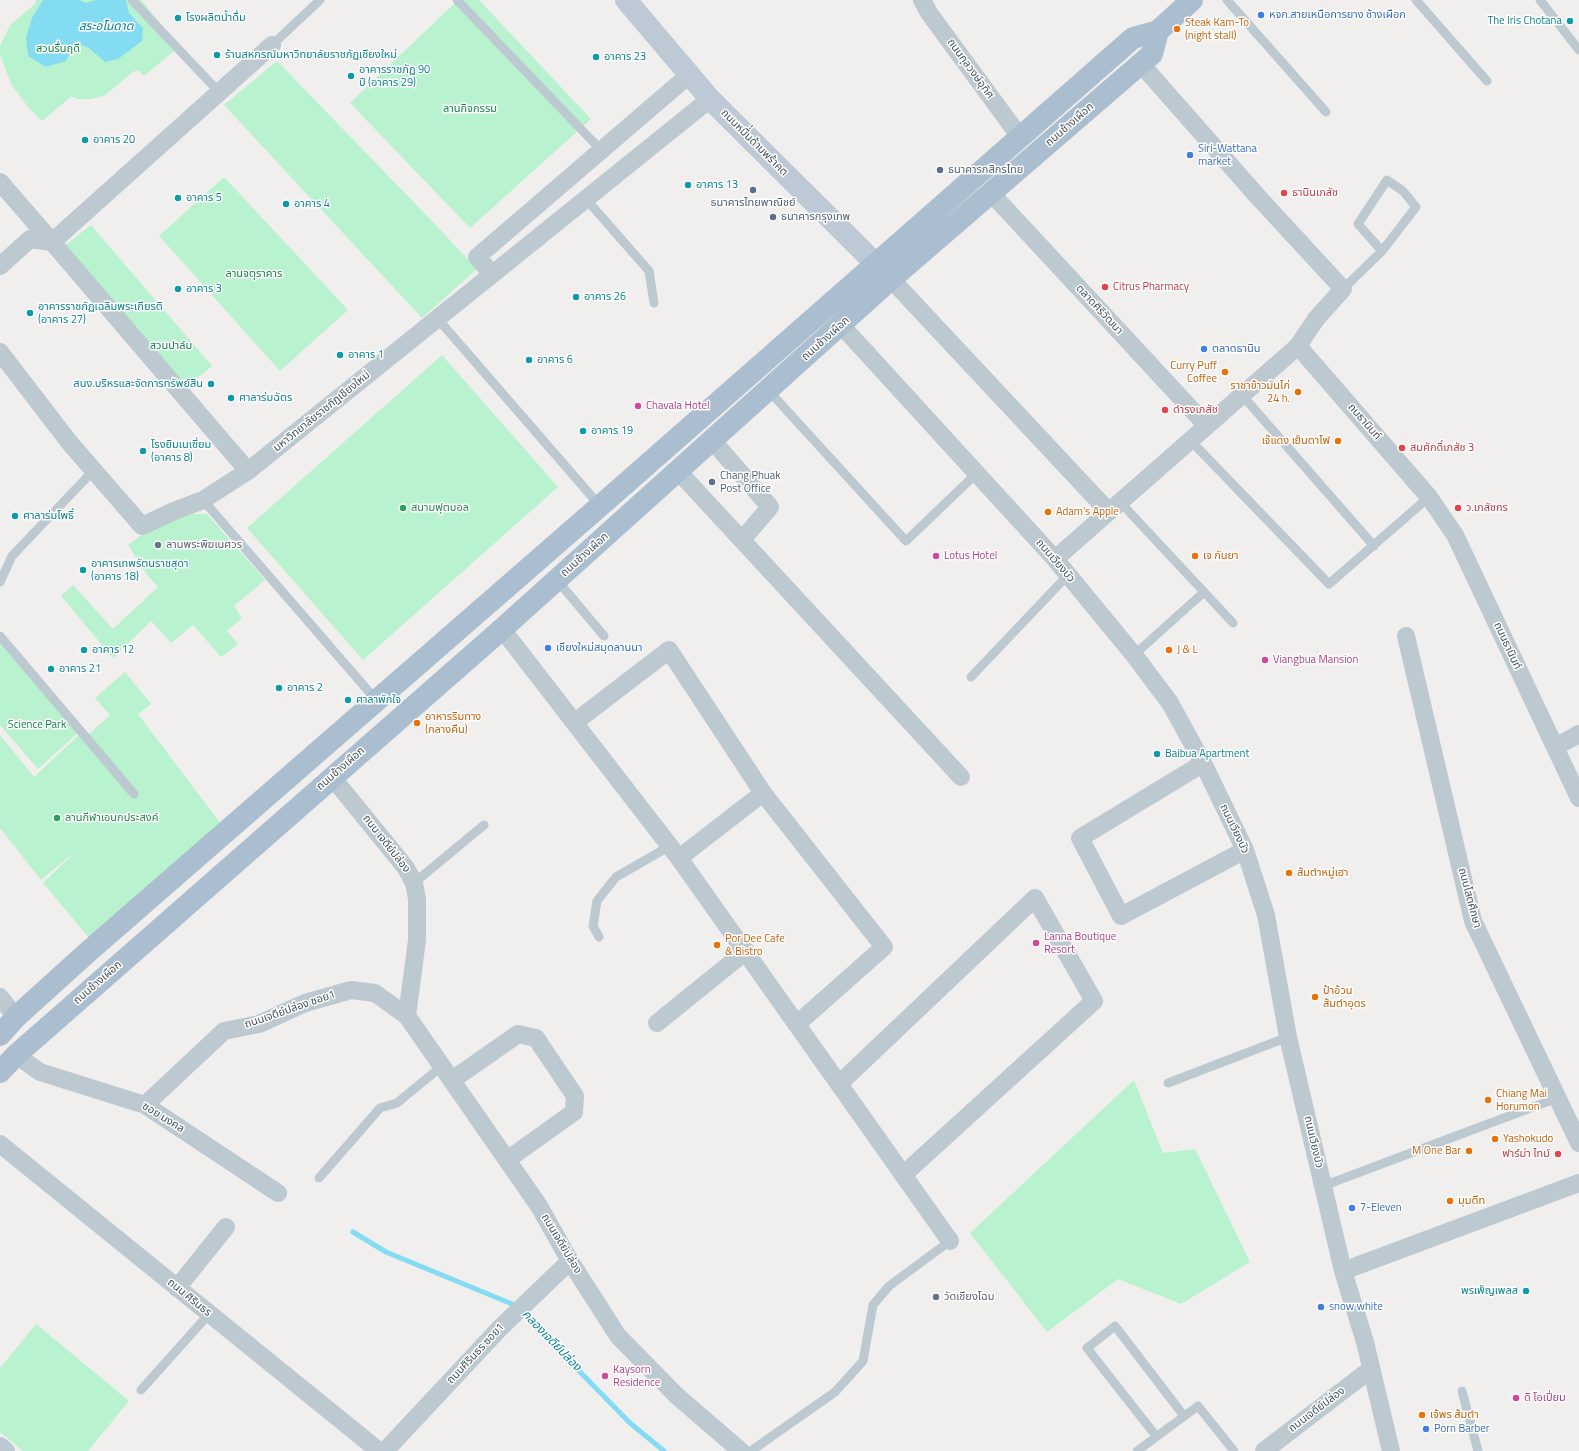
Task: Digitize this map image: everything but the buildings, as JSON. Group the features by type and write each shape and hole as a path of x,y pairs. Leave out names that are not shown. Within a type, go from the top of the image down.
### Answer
{"main road":[{"path":"0,1035 16,1017 89,951 600,506 1133,38 1158,31 1192,0"},
{"name":"ถนนช้างเผือก","path":"0,1072 16,1055 502,629 712,440 769,391 891,279 1152,54 1158,31"}],"street":[{"name":"ถนนหมื่่นด้ามพร้าคต","path":"626,0 710,99 891,279"},
{"name":"ถนนกุลวงษ์อุทิศ","path":"922,0 929,13 1020,137"},
{"path":"0,266 30,239 52,242 272,45"},
{"path":"1054,558 1298,346 1316,319 1343,289 1259,198 1140,64"},
{"path":"492,274 477,257 689,75"},
{"name":"มหาวิทยาลัยราชภัฏเชียงใหม่","path":"93,471 142,526 174,511 203,500 248,471 710,99"},
{"path":"0,182 248,471"},
{"name":"ตลาดศิริวัฒนา","path":"991,193 1207,426"},
{"path":"891,279 1114,507"},
{"name":"ถนนเวียงบัว","path":"841,325 1054,558 1134,655 1170,703 1245,850 1266,915 1288,1037 1342,1271 1365,1342 1391,1451"},
{"name":"ถนธานินท์","path":"1298,346 1429,497"},
{"path":"0,352 93,471"},
{"path":"712,440 770,506 742,540"},
{"path":"678,471 961,777"},
{"name":"ถนนธานินท์","path":"1429,497 1455,535 1579,798"},
{"path":"502,629 674,852 746,951 950,1241"},
{"name":"ถนนโสตศึกษา","path":"1406,636 1472,921 1557,1098 1578,1135"},
{"path":"575,722 669,650 763,794 884,947 797,1024"},
{"path":"1555,748 1579,734"},
{"path":"1202,764 1080,838 1121,916 1245,850"},
{"name":"ถนน เจดีย์ปล่อง","path":"332,777 406,868 414,883 417,899 417,940 408,1016"},
{"path":"674,852 763,794"},
{"path":"839,1084 1035,898 1094,1001 903,1175"},
{"path":"657,1023 746,951"},
{"name":"ถนนเจดีย์ปล่อง ซอย1","path":"145,1105 224,1031 259,1024 305,1003 351,990 375,993 408,1016"},
{"path":"0,997 16,1017"},
{"name":"ถนนเจดีย์ปล่อง","path":"408,1016 539,1206 570,1261 618,1336 677,1396 741,1451"},
{"path":"447,1073 518,1034 536,1038 574,1096 574,1112 507,1160"},
{"name":"ซอย มงคล","path":"16,1055 40,1072 145,1105 278,1193"},
{"name":"ถนน ศิรินธร","path":"0,1144 379,1451"},
{"path":"1342,1271 1579,1183"},
{"path":"177,1288 226,1227"},
{"name":"ถนนศิรินธร ซอย1","path":"384,1451 528,1300 570,1261"},
{"name":"ถนนเจดีย์ปล่อง","path":"1264,1451 1371,1369"},
{"path":"0,1446 6,1451"}],"lane":[{"path":"132,0 219,92"},
{"path":"272,45 320,0"},
{"path":"457,0 601,150"},
{"path":"1227,0 1326,112"},
{"path":"1416,0 1487,80"},
{"path":"1540,0 1579,50"},
{"path":"1343,289 1382,251 1416,207 1403,191 1387,180 1358,224 1382,251"},
{"path":"586,199 649,271 654,303"},
{"path":"437,318 600,506"},
{"path":"769,391 906,541 976,474"},
{"path":"1242,395 1374,546"},
{"path":"1190,440 1329,584 1429,497"},
{"path":"0,582 12,556 93,471"},
{"path":"203,500 377,701"},
{"path":"1114,507 1204,592 1233,623"},
{"path":"972,677 1068,575"},
{"path":"557,580 604,636"},
{"path":"1134,655 1204,592"},
{"path":"0,636 134,794"},
{"path":"414,883 484,825"},
{"path":"599,937 593,926 597,902 616,877 674,852"},
{"path":"1168,1083 1288,1037"},
{"path":"319,1178 380,1108 397,1103 447,1073"},
{"path":"1323,1186 1557,1098"},
{"path":"751,1451 835,1392 863,1361 873,1305 889,1286 950,1241"},
{"path":"141,1390 209,1314"},
{"path":"1156,1436 1087,1348 1115,1326 1184,1416"},
{"path":"1462,1391 1478,1451"},
{"path":"1137,1451 1198,1406 1234,1451"}],"green space":[{"name":"สวนรื่นฤดี","path":"36,0 141,0 179,47 144,76 138,70 133,72 103,96 91,99 77,99 72,96 42,121 28,107 11,84 0,55 0,46 10,25 35,4"},
{"name":"ลานกิจกรรม","path":"458,0 479,0 591,119 470,228 350,103"},
{"path":"277,61 477,269 422,318 224,105"},
{"name":"ลานจตุราคาร","path":"224,177 348,310 280,371 159,236"},
{"name":"สวนปาล์ม","path":"91,225 212,366 183,390 62,248"},
{"name":"สนามฟุตบอล","path":"442,355 558,487 363,660 247,528"},
{"path":"181,514 207,514 265,580 234,606 242,618 227,631 238,644 221,657 193,625 171,643 151,621 113,658 61,596 73,585 113,629 158,587 147,575 128,545 144,533"},
{"name":"Science Park","path":"0,636 80,731 38,769 0,725"},
{"path":"125,672 151,704 138,714 221,824 90,939 43,883 77,850 41,880 0,828 0,735 34,777 79,735 85,738 110,715 95,698"},
{"path":"1134,1080 1163,1153 1195,1149 1250,1262 1181,1304 1118,1279 1047,1332 970,1233"},
{"path":"36,1324 129,1401 88,1451 23,1451 0,1432 0,1368"}],"water":[{"name":"สระอโนดาต","path":"43,0 80,0 86,3 96,0 126,0 129,13 143,28 142,41 118,59 105,62 89,48 78,44 72,49 66,61 46,67 28,56 26,37 32,18"}],"waterway":[{"name":"คลองเจดีย์ปล่อง","path":"353,1232 386,1252 517,1306"},
{"name":"คลองเจดีย์ปล่อง","path":"523,1312 630,1423 664,1451"}],"place":[{"name":"หจก.สายเหนือการยาง ช้างเผือก","path":"1261,15"},
{"name":"โรงผลิตน้ำดื่ม","path":"178,18"},
{"name":"The Iris Chotana","path":"1570,21"},
{"name":"Steak Kam-To (night stall)","path":"1177,29"},
{"name":"ร้านสหกรณ์มหาวิทยาลัยราชภัฏเชียงใหม่","path":"217,55"},
{"name":"อาคาร 23","path":"596,57"},
{"name":"อาคารราชภัฏ 90 ปี (อาคาร 29)","path":"351,76"},
{"name":"อาคาร 20","path":"85,140"},
{"name":"Siri-Wattana market","path":"1190,155"},
{"name":"ธนาคารกสิกรไทย","path":"940,170"},
{"name":"อาคาร 13","path":"688,185"},
{"name":"ธนาคารไทยพาณิชย์","path":"753,190"},
{"name":"ธานินเภสัช","path":"1284,193"},
{"name":"อาคาร 5","path":"178,198"},
{"name":"อาคาร 4","path":"286,204"},
{"name":"ธนาคารกรุงเทพ","path":"773,217"},
{"name":"Citrus Pharmacy","path":"1105,287"},
{"name":"อาคาร 3","path":"178,289"},
{"name":"อาคาร 26","path":"576,297"},
{"name":"อาคารราชภัฏเฉลิมพระเกียรติ (อาคาร 27)","path":"30,313"},
{"name":"ตลาดธานิน","path":"1204,349"},
{"name":"อาคาร 1","path":"340,355"},
{"name":"อาคาร 6","path":"529,360"},
{"name":"Curry Puff Coffee","path":"1225,372"},
{"name":"สนง.บริหรและจัดการทรัพย์สิน","path":"211,384"},
{"name":"ราชาข้าวมันไก่ 24 h.","path":"1298,392"},
{"name":"ศาลาร่มฉัตร","path":"231,398"},
{"name":"Chavala Hotel","path":"638,406"},
{"name":"ดำรงเภสัช","path":"1165,410"},
{"name":"อาคาร 19","path":"583,431"},
{"name":"เจ๊แดง เย็นตาโฟ","path":"1338,441"},
{"name":"สมศักดิ์เภสัช 3","path":"1402,448"},
{"name":"โรงยิมเนเซี่ยม (อาคาร 8)","path":"143,451"},
{"name":"Chang Phuak Post Office","path":"712,482"},
{"name":"สนามฟุตบอล","path":"403,508"},
{"name":"ว.เภสัชกร","path":"1458,508"},
{"name":"Adam's Apple","path":"1048,512"},
{"name":"ศาลาร่มโพธิ์","path":"15,516"},
{"name":"ลานพระพิฆเนศวร","path":"158,545"},
{"name":"Lotus Hotel","path":"936,556"},
{"name":"เจ กันยา","path":"1195,556"},
{"name":"อาคารเทพรัตนราชสุดา (อาคาร 18)","path":"83,570"},
{"name":"เชียงใหม่สมุดลานนา","path":"548,648"},
{"name":"อาคาร 12","path":"84,650"},
{"name":"J & L","path":"1169,650"},
{"name":"Viangbua Mansion","path":"1265,660"},
{"name":"อาคาร 21","path":"51,669"},
{"name":"อาคาร 2","path":"279,688"},
{"name":"ศาลาพักใจ","path":"348,700"},
{"name":"อาหารริมทาง (กลางคืน)","path":"417,723"},
{"name":"Baibua Apartment","path":"1157,754"},
{"name":"ลานกีฬาเอนกประสงค์","path":"57,818"},
{"name":"ส้มตำหมู่เฮา","path":"1289,873"},
{"name":"Lanna Boutique Resort","path":"1036,943"},
{"name":"Por Dee Cafe & Bistro","path":"717,945"},
{"name":"ป้าอ้วน ส้มตำอุดร","path":"1315,997"},
{"name":"Chiang Mai Horumon","path":"1488,1100"},
{"name":"Yashokudo","path":"1495,1139"},
{"name":"M One Bar","path":"1469,1151"},
{"name":"ฟาร์ม่า ไทม์","path":"1558,1154"},
{"name":"มุมตีท","path":"1450,1201"},
{"name":"7-Eleven","path":"1352,1208"},
{"name":"พรเพ็ญเพลส","path":"1526,1291"},
{"name":"วัดเชียงโฉม","path":"936,1297"},
{"name":"snow white","path":"1321,1307"},
{"name":"Kaysorn Residence","path":"605,1376"},
{"name":"ดิ โอเปี่ยม","path":"1516,1398"},
{"name":"เจ้พร ส้มตำ","path":"1422,1415"},
{"name":"Porn Barber","path":"1426,1429"}]}
